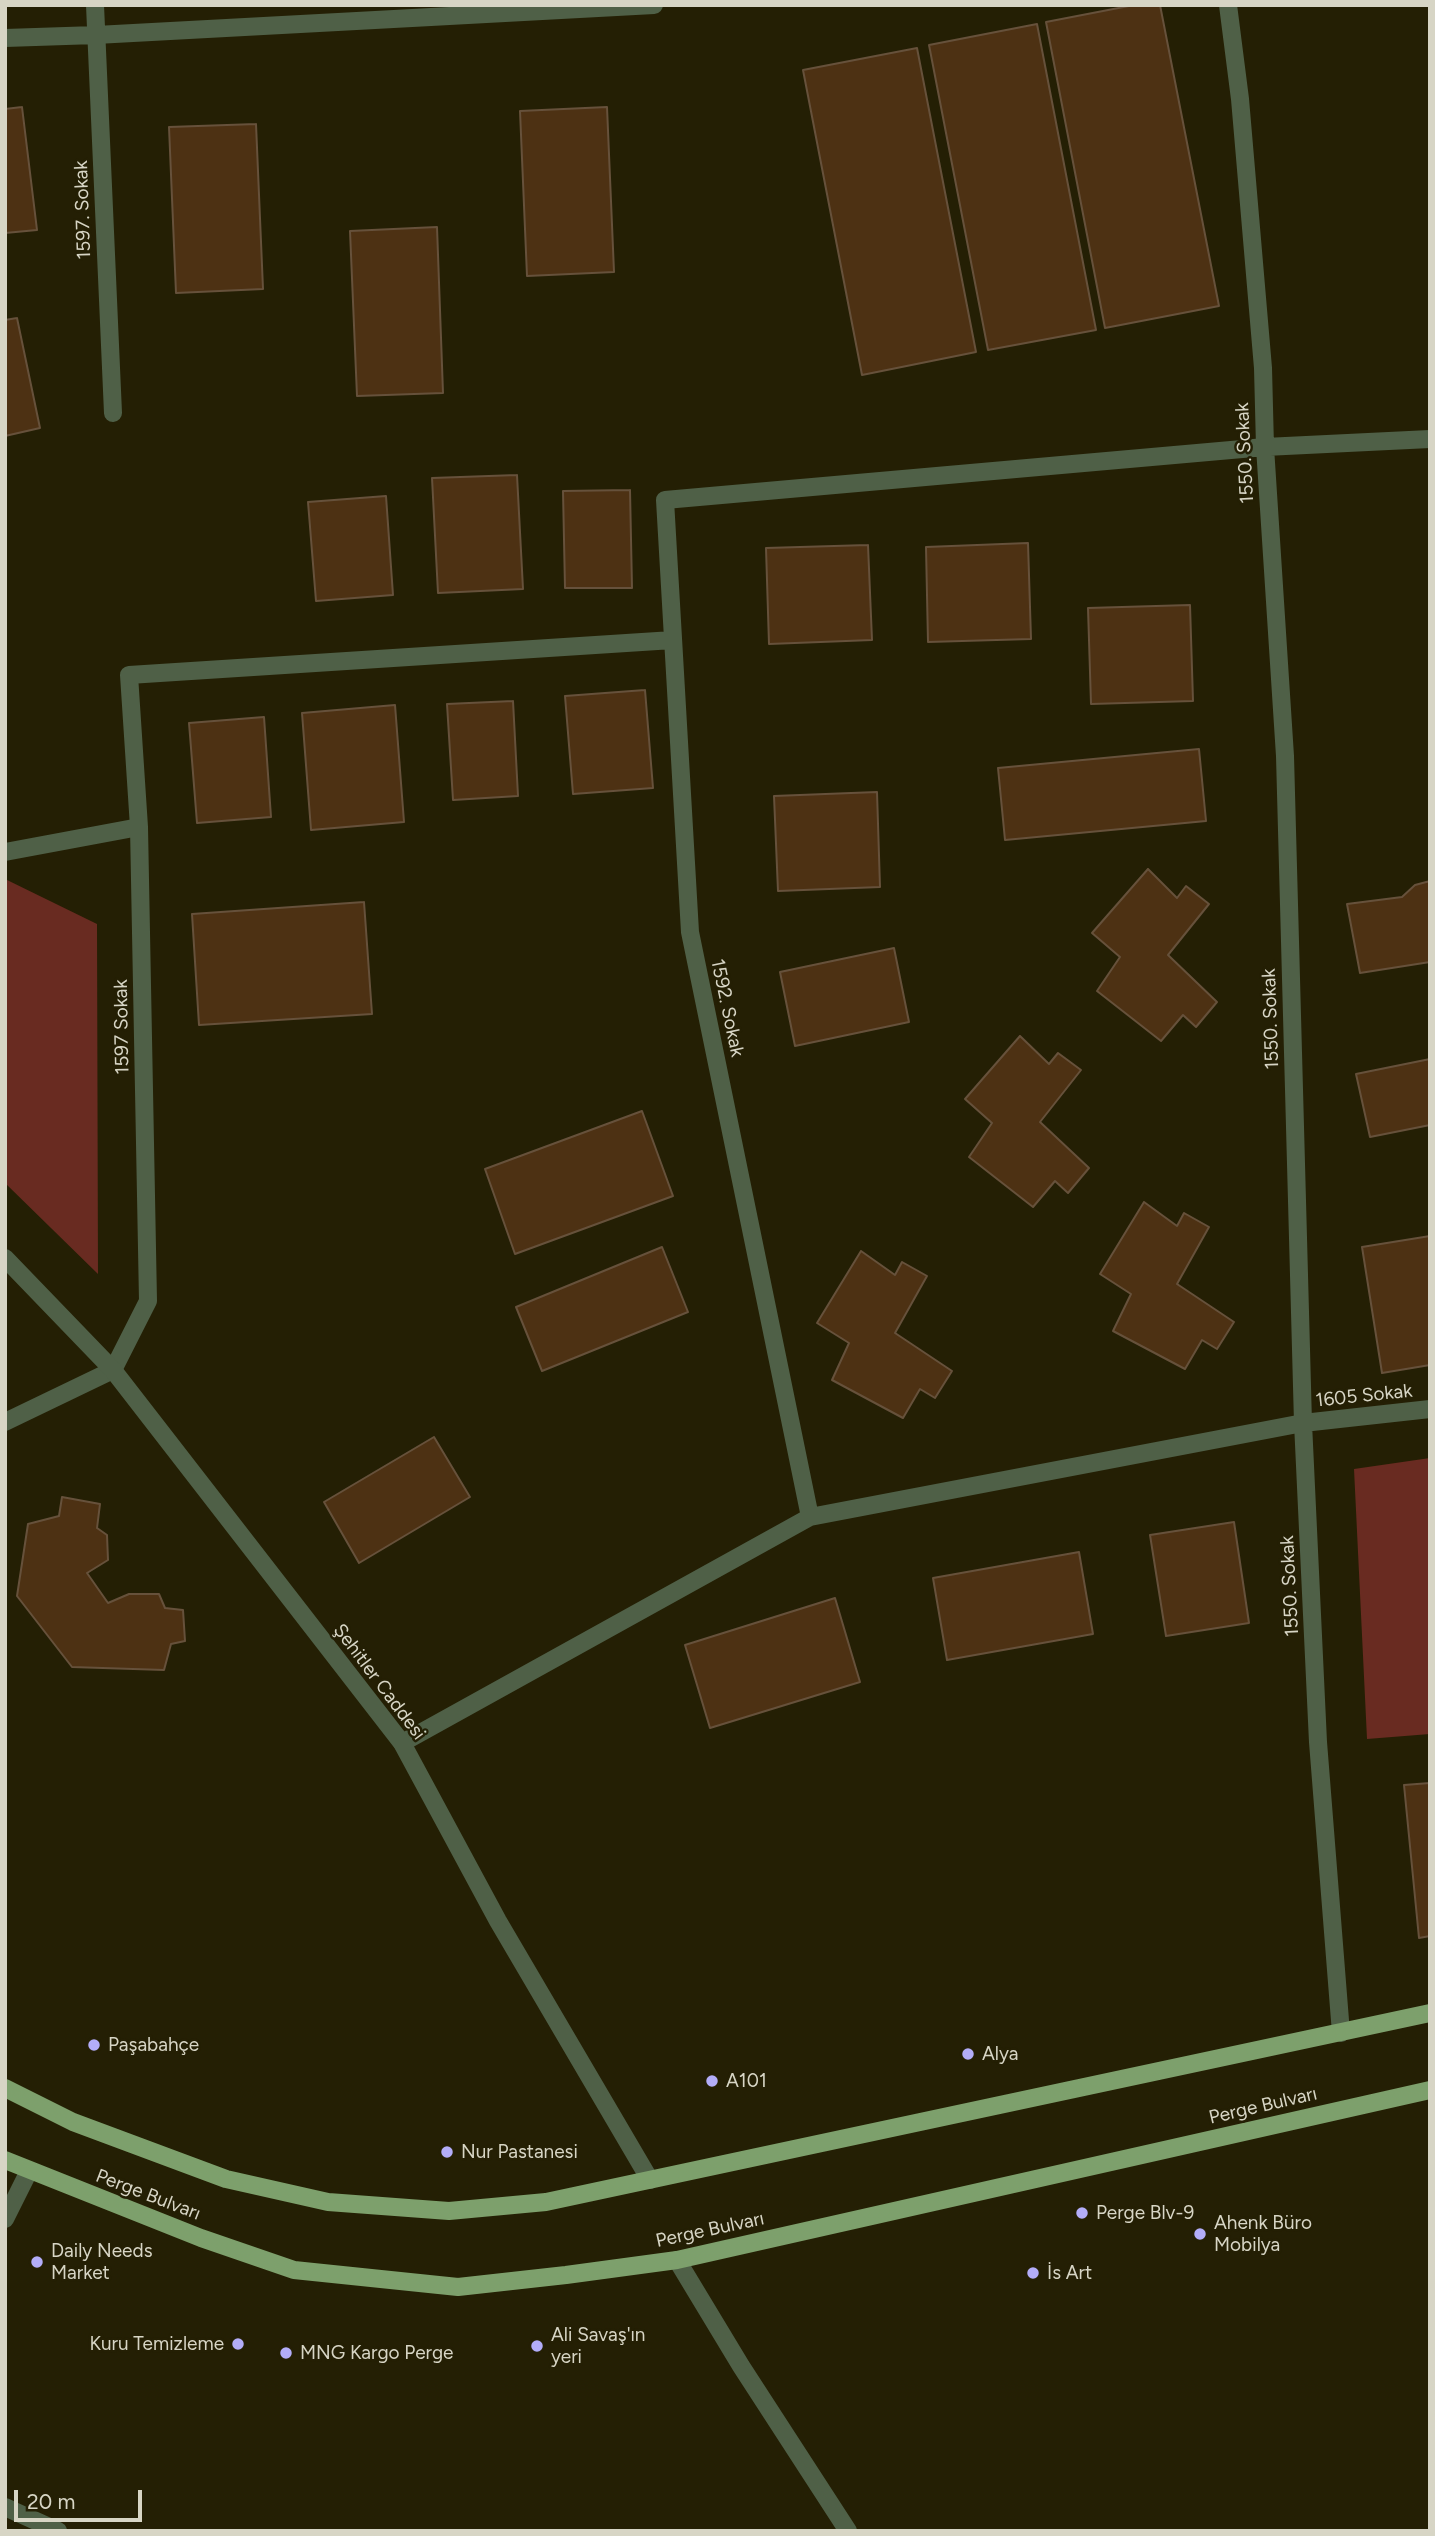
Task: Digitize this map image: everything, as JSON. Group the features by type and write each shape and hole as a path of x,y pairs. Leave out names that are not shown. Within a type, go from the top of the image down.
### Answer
{"main road":[{"path":"5,2088 73,2122 226,2179 328,2202 449,2211 546,2202 1430,2013"},
{"name":"Perge Bulvarı","path":"5,2160 201,2238 294,2270 458,2287 677,2260 1430,2090"}],"street":[{"name":"1597. Sokak","path":"95,5 113,413"},
{"path":"5,38 96,36 654,5"},
{"name":"1550. Sokak","path":"1228,5 1240,99 1263,368 1265,447 1285,756 1303,1423 1318,1742 1341,2033"},
{"path":"1265,447 1430,439"},
{"name":"1592. Sokak","path":"810,1517 691,932 665,500 1265,447"},
{"name":"1597 Sokak","path":"113,1370 148,1301 139,827 129,675 673,640"},
{"path":"5,852 139,827"},
{"name":"Şehitler Caddesi","path":"5,1258 113,1370 401,1743 498,1921 650,2180"},
{"path":"5,1422 113,1370"},
{"name":"1605 Sokak","path":"401,1743 810,1517 1303,1423 1430,1409"},
{"path":"5,2219 29,2171"},
{"path":"677,2260 741,2366 848,2531"},
{"path":"5,2507 58,2531"}],"shaded area":[{"path":"5,879 97,924 98,1274 5,1183"},
{"path":"1430,1458 1430,1734 1367,1739 1354,1469"}],"building":[{"path":"1134,5 1160,5 1219,306 1105,328 1046,22"},
{"path":"1037,24 1096,330 988,350 929,45"},
{"path":"917,48 976,352 862,375 803,70"},
{"path":"22,107 37,230 5,233 5,109"},
{"path":"607,107 614,272 527,276 520,111"},
{"path":"256,124 263,289 176,293 169,127"},
{"path":"437,227 443,393 357,396 350,231"},
{"path":"17,318 40,428 5,436 5,320"},
{"path":"517,475 523,589 438,593 432,478"},
{"path":"630,490 632,588 565,588 563,491"},
{"path":"386,496 393,595 316,601 308,502"},
{"path":"1028,543 1031,639 928,642 926,547"},
{"path":"868,545 872,640 769,644 766,548"},
{"path":"1190,605 1193,701 1091,704 1088,608"},
{"path":"645,690 653,788 573,794 565,696"},
{"path":"513,701 518,796 453,800 447,704"},
{"path":"395,705 404,822 311,830 302,713"},
{"path":"264,717 271,817 197,823 189,723"},
{"path":"1199,749 1206,821 1005,840 998,768"},
{"path":"877,792 880,887 778,891 774,796"},
{"path":"1148,869 1177,898 1186,886 1209,904 1168,955 1217,1002 1196,1027 1183,1015 1161,1041 1097,991 1120,957 1092,933"},
{"path":"1430,881 1430,962 1360,973 1347,904 1402,897 1415,885"},
{"path":"364,902 372,1014 199,1025 192,914"},
{"path":"894,948 909,1022 795,1046 780,972"},
{"path":"1020,1036 1049,1064 1058,1053 1081,1070 1040,1122 1089,1168 1068,1193 1055,1181 1033,1207 969,1157 992,1123 965,1099"},
{"path":"1430,1059 1430,1125 1370,1137 1356,1074"},
{"path":"642,1111 673,1196 515,1254 485,1169"},
{"path":"1144,1202 1177,1226 1184,1213 1209,1227 1177,1284 1234,1322 1217,1349 1202,1340 1185,1369 1113,1331 1131,1294 1100,1274"},
{"path":"1430,1236 1430,1365 1382,1373 1362,1247"},
{"path":"662,1247 688,1312 542,1371 516,1307"},
{"path":"861,1251 895,1275 902,1262 927,1276 895,1333 952,1371 935,1398 920,1389 903,1418 832,1380 849,1343 817,1323"},
{"path":"434,1437 470,1497 359,1563 324,1502"},
{"path":"62,1497 100,1504 97,1528 107,1535 108,1560 87,1573 108,1603 129,1594 159,1594 165,1608 183,1610 185,1641 171,1644 164,1670 72,1667 17,1596 28,1524 59,1516"},
{"path":"1234,1522 1249,1623 1166,1636 1150,1535"},
{"path":"1079,1552 1093,1634 947,1660 933,1578"},
{"path":"835,1598 860,1682 710,1728 685,1645"},
{"path":"1430,1783 1430,1936 1419,1938 1404,1785"}],"place":[{"name":"Paşabahçe","path":"94,2045"},
{"name":"Alya","path":"968,2054"},
{"name":"A101","path":"712,2081"},
{"name":"Nur Pastanesi","path":"447,2152"},
{"name":"Perge Blv-9","path":"1082,2213"},
{"name":"Ahenk Büro Mobilya","path":"1200,2234"},
{"name":"Daily Needs Market","path":"37,2262"},
{"name":"İs Art","path":"1033,2273"},
{"name":"Kuru Temizleme","path":"238,2344"},
{"name":"Ali Savaş'ın yeri","path":"537,2346"},
{"name":"MNG Kargo Perge","path":"286,2353"}]}
